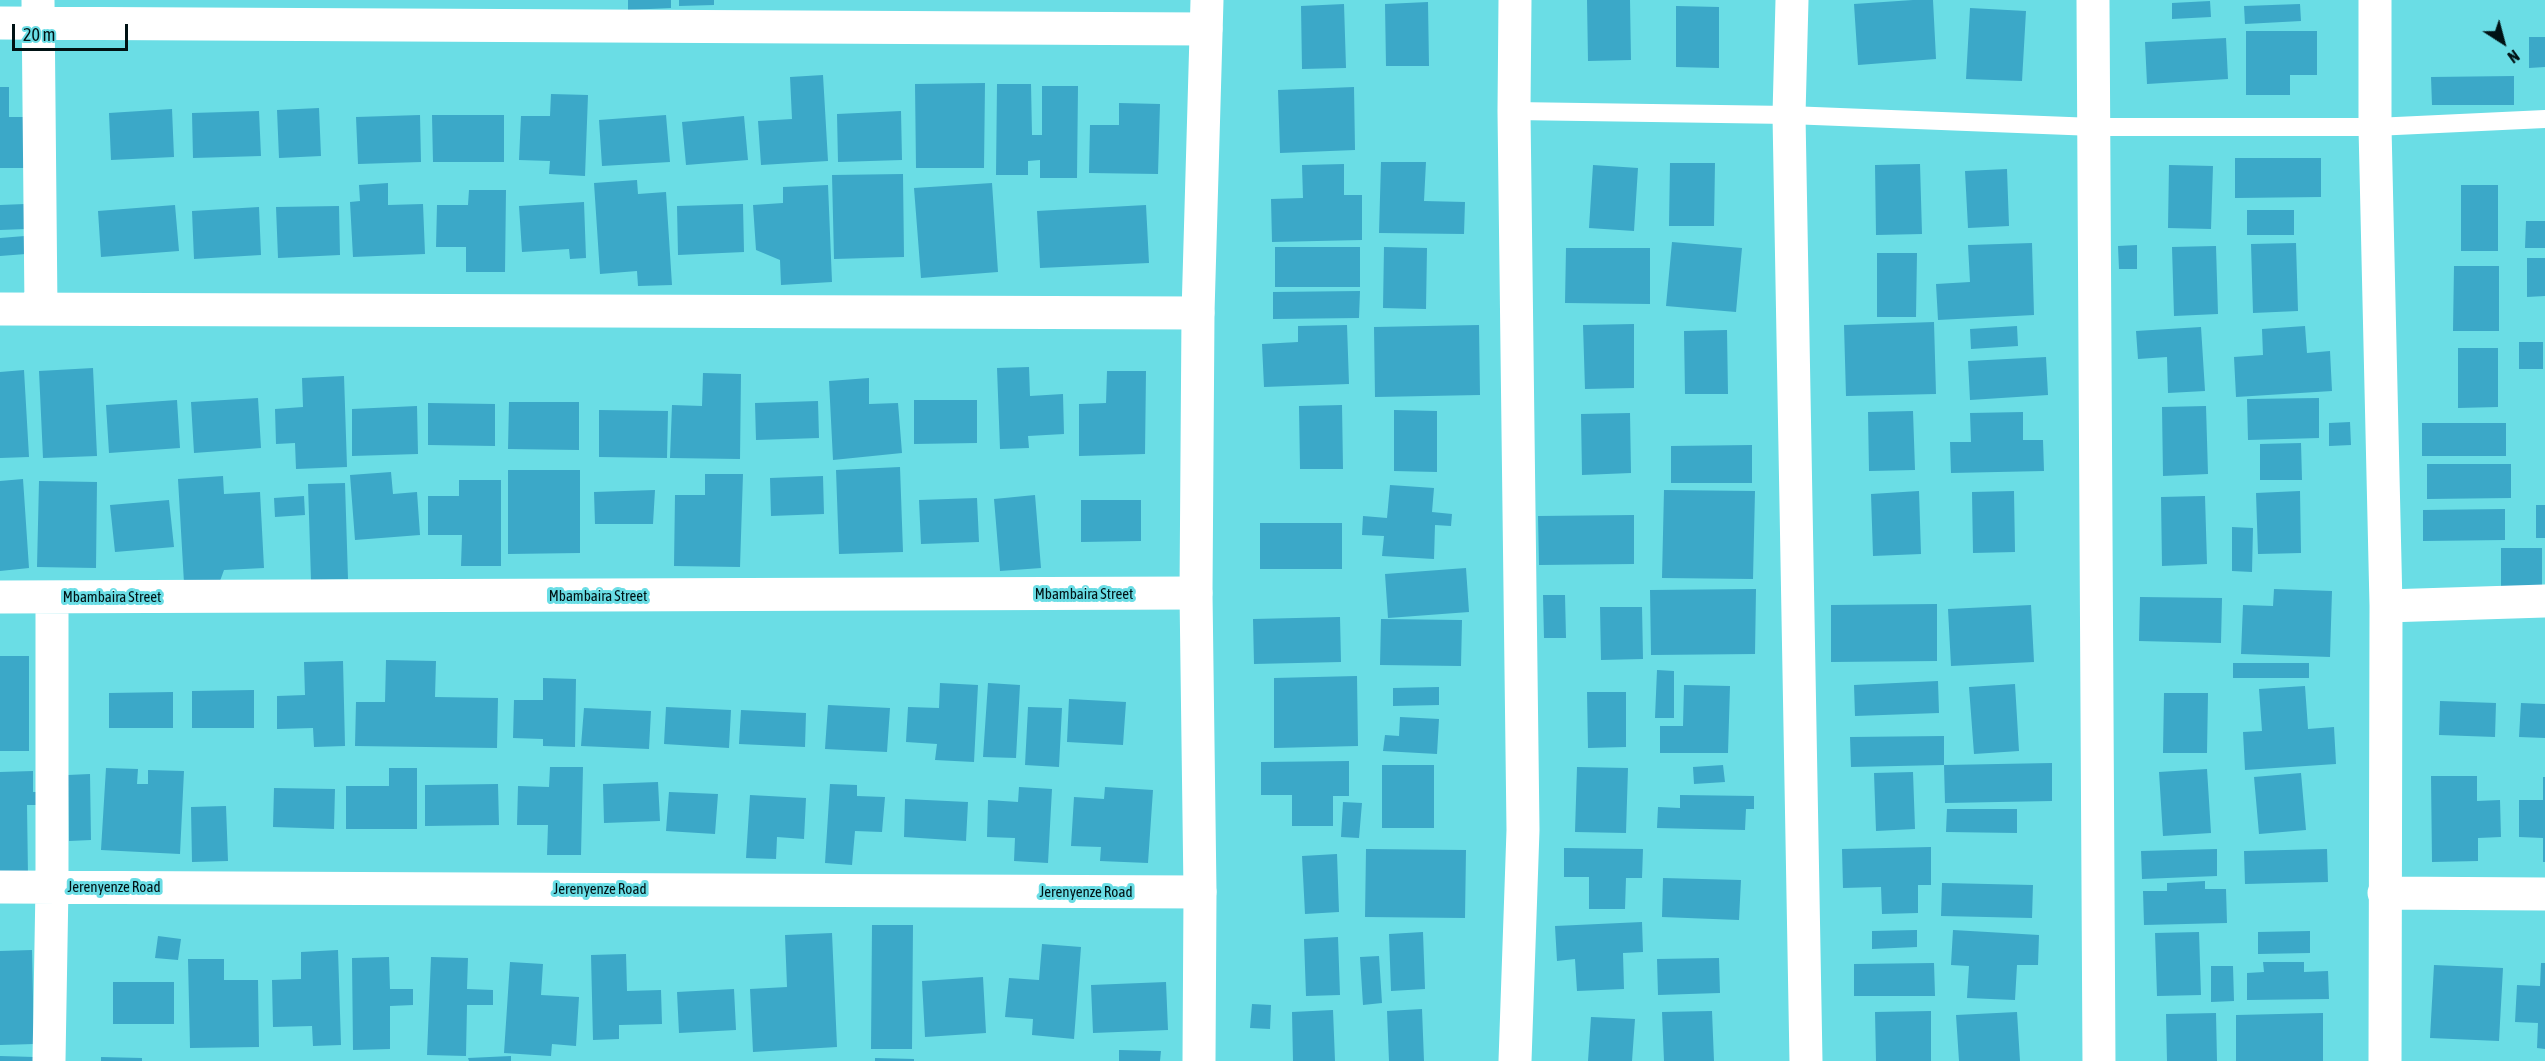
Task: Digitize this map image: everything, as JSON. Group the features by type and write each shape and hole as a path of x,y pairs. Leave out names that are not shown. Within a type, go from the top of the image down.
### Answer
{"street":[{"path":"1515,0 1514,111 1523,830 1515,1061"},
{"path":"1792,0 1789,115 1806,1061"},
{"path":"2093,0 2099,1061"},
{"path":"2375,0 2375,127 2386,606 2385,1061"},
{"path":"38,12 41,309"},
{"path":"0,23 38,12 1207,14 1198,313 1196,593 1200,892 1199,1061"},
{"path":"0,309 1198,313"},
{"name":"Mbambaira Street","path":"0,597 1196,593"},
{"path":"49,1061 52,886 52,598"},
{"path":"2386,606 2545,601"},
{"name":"Jerenyenze Road","path":"0,887 1200,892"},
{"path":"2384,893 2545,894"}],"lane":[{"path":"1514,111 1789,115 2094,127 2375,127 2545,119"}],"building":[{"path":"628,0 671,0 671,8 628,10"},
{"path":"679,0 714,0 714,5 679,6"},
{"path":"1587,0 1630,0 1631,60 1588,61"},
{"path":"1933,0 1936,59 1858,65 1854,4"},
{"path":"2210,1 2211,17 2172,19 2172,3"},
{"path":"1428,2 1429,66 1386,66 1385,4"},
{"path":"1344,4 1346,68 1302,69 1301,6"},
{"path":"2300,4 2301,21 2245,24 2244,6"},
{"path":"1676,6 1719,7 1719,68 1676,67"},
{"path":"1970,8 2026,11 2022,81 1966,79"},
{"path":"2246,31 2317,31 2317,75 2290,75 2290,95 2246,95"},
{"path":"2529,37 2545,37 2545,67 2529,68"},
{"path":"2226,38 2228,79 2147,84 2145,42"},
{"path":"823,75 828,161 761,165 758,121 792,119 790,77"},
{"path":"2514,76 2514,105 2432,105 2431,77"},
{"path":"985,83 984,168 916,168 915,84"},
{"path":"997,84 1031,84 1032,135 1042,135 1042,86 1078,86 1077,178 1040,178 1040,160 1028,161 1028,175 996,175"},
{"path":"0,87 9,87 9,117 24,117 25,168 0,168"},
{"path":"1354,87 1355,150 1280,153 1278,90"},
{"path":"551,94 588,95 585,176 549,174 550,161 519,160 521,116 550,116"},
{"path":"1119,103 1160,104 1158,174 1089,173 1090,125 1119,125"},
{"path":"319,108 321,156 279,158 277,110"},
{"path":"172,109 174,157 111,160 109,113"},
{"path":"259,111 261,156 193,158 192,113"},
{"path":"901,111 902,160 838,162 837,114"},
{"path":"420,115 421,162 358,164 356,117"},
{"path":"432,115 504,115 504,162 433,162"},
{"path":"666,115 670,162 602,166 599,120"},
{"path":"744,116 748,160 686,165 682,122"},
{"path":"2235,158 2321,158 2321,197 2235,198"},
{"path":"1381,162 1426,162 1424,201 1465,202 1464,234 1379,233"},
{"path":"1670,163 1715,163 1714,226 1669,226"},
{"path":"1344,164 1344,195 1362,195 1362,240 1272,242 1271,199 1303,198 1302,165"},
{"path":"1920,164 1922,234 1876,235 1875,165"},
{"path":"1593,165 1638,168 1634,231 1589,228"},
{"path":"2169,165 2213,166 2211,229 2168,228"},
{"path":"2007,169 2009,226 1968,228 1965,171"},
{"path":"903,174 904,257 834,259 832,175"},
{"path":"637,180 638,194 666,192 672,285 638,286 637,271 600,274 594,183"},
{"path":"388,183 388,205 423,204 425,254 353,257 350,202 360,201 359,185"},
{"path":"992,183 998,272 921,278 914,188"},
{"path":"828,185 832,282 781,285 780,260 756,250 753,205 783,203 783,187"},
{"path":"2461,185 2498,185 2498,251 2461,251"},
{"path":"469,190 506,190 505,272 466,272 466,247 436,247 437,205 468,205"},
{"path":"584,202 586,258 570,259 569,249 522,252 519,206"},
{"path":"25,204 26,229 0,230 0,205"},
{"path":"743,204 744,252 678,255 677,206"},
{"path":"175,205 179,251 101,257 98,211"},
{"path":"1146,205 1149,263 1040,268 1037,211"},
{"path":"339,206 340,255 278,258 276,207"},
{"path":"259,207 261,255 194,259 192,211"},
{"path":"2247,210 2294,210 2294,235 2247,235"},
{"path":"2526,221 2545,221 2545,248 2525,248"},
{"path":"25,236 26,254 0,256 0,238"},
{"path":"1672,242 1742,248 1736,312 1666,306"},
{"path":"2032,243 2034,315 1938,320 1936,284 1970,282 1968,245"},
{"path":"2296,243 2298,311 2253,313 2251,244"},
{"path":"2137,245 2137,269 2119,269 2118,246"},
{"path":"2216,246 2218,314 2174,316 2172,247"},
{"path":"1275,247 1360,247 1360,287 1275,287"},
{"path":"1384,247 1427,248 1426,309 1383,308"},
{"path":"1566,248 1650,248 1650,304 1565,303"},
{"path":"1877,253 1917,253 1916,317 1877,317"},
{"path":"2527,258 2545,258 2545,296 2527,297"},
{"path":"2454,266 2499,266 2499,331 2453,331"},
{"path":"1360,291 1359,318 1273,319 1273,292"},
{"path":"1934,322 1936,394 1846,396 1844,325"},
{"path":"1634,324 1634,388 1585,389 1583,325"},
{"path":"1347,325 1349,384 1264,387 1262,344 1298,342 1298,326"},
{"path":"1479,325 1480,395 1375,397 1374,327"},
{"path":"2017,326 2018,346 1971,349 1970,329"},
{"path":"2305,326 2307,353 2330,351 2332,391 2236,397 2234,357 2263,355 2262,329"},
{"path":"2201,327 2205,391 2168,393 2167,357 2138,359 2136,331"},
{"path":"1727,330 1728,394 1685,394 1684,331"},
{"path":"2519,342 2543,342 2543,369 2519,369"},
{"path":"2458,348 2498,348 2498,407 2458,408"},
{"path":"2046,357 2048,395 1970,400 1968,361"},
{"path":"1029,367 1030,396 1063,394 1064,434 1028,436 1029,448 1000,449 997,368"},
{"path":"93,368 97,456 43,458 39,371"},
{"path":"24,370 29,457 0,458 0,372"},
{"path":"1107,371 1146,371 1145,454 1079,456 1079,404 1106,403"},
{"path":"703,373 741,374 740,459 670,458 672,405 702,406"},
{"path":"344,376 347,467 296,469 295,443 276,444 275,409 303,407 302,378"},
{"path":"869,378 869,404 898,403 902,453 833,460 829,381"},
{"path":"258,398 261,448 194,453 191,402"},
{"path":"2319,398 2319,438 2248,440 2247,399"},
{"path":"177,400 180,448 109,453 106,405"},
{"path":"914,400 977,400 977,443 914,444"},
{"path":"818,401 819,438 756,440 755,403"},
{"path":"509,402 579,402 579,450 508,449"},
{"path":"428,403 495,404 495,446 428,445"},
{"path":"1342,405 1343,469 1300,469 1299,406"},
{"path":"417,406 418,454 352,456 352,409"},
{"path":"2206,406 2208,474 2163,476 2162,407"},
{"path":"599,410 668,411 667,458 599,457"},
{"path":"1394,410 1437,411 1437,472 1394,471"},
{"path":"1913,411 1915,470 1869,471 1868,412"},
{"path":"2023,412 2023,440 2043,440 2044,471 1951,473 1950,442 1971,442 1970,413"},
{"path":"1630,413 1631,473 1582,475 1581,414"},
{"path":"2350,422 2351,445 2329,446 2329,423"},
{"path":"2422,423 2506,423 2506,456 2422,456"},
{"path":"2301,443 2302,480 2260,480 2260,444"},
{"path":"1752,445 1752,483 1671,483 1671,446"},
{"path":"2427,464 2511,464 2511,498 2427,499"},
{"path":"900,467 903,552 839,554 836,470"},
{"path":"508,470 580,470 580,553 508,554"},
{"path":"391,472 393,494 417,492 420,535 355,540 350,475"},
{"path":"705,474 743,474 740,567 674,566 675,495 705,495"},
{"path":"223,476 224,494 260,492 264,568 224,570 220,581 184,583 178,479"},
{"path":"823,476 824,514 771,516 770,478"},
{"path":"23,479 29,568 0,571 0,481"},
{"path":"459,480 501,480 501,566 461,566 462,535 428,535 428,496 459,496"},
{"path":"39,481 97,482 96,568 37,567"},
{"path":"345,483 348,579 311,580 308,484"},
{"path":"1390,485 1434,488 1432,512 1452,514 1451,526 1435,525 1434,559 1382,556 1384,536 1362,535 1363,516 1387,518"},
{"path":"655,490 653,524 595,524 594,492"},
{"path":"1664,490 1755,491 1753,579 1662,578"},
{"path":"1919,491 1921,554 1873,556 1871,494"},
{"path":"2014,491 2015,552 1973,553 1972,492"},
{"path":"2300,491 2301,553 2258,554 2256,493"},
{"path":"1035,495 1041,568 1000,571 994,499"},
{"path":"304,496 305,515 275,517 274,498"},
{"path":"2205,496 2207,564 2162,566 2161,497"},
{"path":"977,498 979,542 921,544 919,500"},
{"path":"169,500 174,547 115,552 110,505"},
{"path":"1081,500 1141,500 1141,541 1081,542"},
{"path":"2536,505 2545,505 2545,538 2536,538"},
{"path":"2505,509 2505,540 2423,541 2423,510"},
{"path":"1634,515 1634,564 1539,565 1538,516"},
{"path":"1260,523 1342,523 1342,569 1260,569"},
{"path":"2232,527 2253,528 2252,572 2232,571"},
{"path":"2501,548 2542,548 2542,588 2501,588"},
{"path":"1466,568 1469,612 1388,618 1385,574"},
{"path":"1756,589 1755,654 1651,655 1650,590"},
{"path":"2274,589 2332,591 2330,657 2241,654 2243,605 2273,606"},
{"path":"1543,595 1565,595 1566,638 1544,638"},
{"path":"2140,597 2222,598 2221,643 2139,641"},
{"path":"1937,604 1937,661 1831,662 1831,605"},
{"path":"2031,605 2034,662 1951,666 1948,609"},
{"path":"1600,607 1642,607 1643,659 1601,660"},
{"path":"1340,617 1341,662 1254,664 1253,619"},
{"path":"1381,619 1462,620 1461,666 1380,665"},
{"path":"0,656 29,656 29,751 0,751"},
{"path":"386,660 436,661 435,697 498,698 497,748 355,746 356,702 385,702"},
{"path":"343,661 345,746 314,747 313,728 277,729 277,696 305,695 304,662"},
{"path":"2233,663 2309,663 2309,678 2233,678"},
{"path":"1657,670 1674,671 1674,718 1655,718"},
{"path":"1357,676 1358,746 1274,748 1274,678"},
{"path":"543,678 576,679 575,747 543,746 543,739 513,738 514,700 543,700"},
{"path":"1938,681 1939,713 1855,716 1854,685"},
{"path":"940,683 978,685 974,762 935,760 937,744 906,742 908,707 939,708"},
{"path":"988,683 1020,685 1016,758 983,757"},
{"path":"2015,684 2019,751 1974,754 1969,687"},
{"path":"1684,685 1730,686 1728,753 1660,753 1660,726 1683,726"},
{"path":"2305,686 2308,729 2334,727 2336,764 2245,770 2243,732 2262,731 2259,689"},
{"path":"1439,687 1439,705 1393,706 1393,688"},
{"path":"254,690 254,728 192,728 192,691"},
{"path":"173,692 173,728 109,728 109,693"},
{"path":"1587,692 1626,692 1626,747 1588,748"},
{"path":"2164,693 2208,693 2207,753 2163,753"},
{"path":"1069,699 1126,702 1123,745 1067,742"},
{"path":"2440,701 2496,703 2495,737 2439,735"},
{"path":"2521,703 2545,704 2545,738 2519,737"},
{"path":"828,705 890,708 887,752 825,749"},
{"path":"666,707 731,710 729,748 664,744"},
{"path":"1028,707 1062,708 1059,767 1025,765"},
{"path":"584,708 651,711 649,749 581,746"},
{"path":"741,710 806,713 805,747 739,744"},
{"path":"1400,717 1439,719 1437,754 1383,751 1385,735 1399,736"},
{"path":"1944,736 1944,765 1851,767 1850,737"},
{"path":"1349,761 1349,796 1333,796 1333,826 1292,826 1292,795 1261,795 1261,762"},
{"path":"2052,763 2052,801 1945,803 1944,765"},
{"path":"1382,765 1434,765 1434,828 1382,828"},
{"path":"1723,765 1725,782 1694,784 1693,767"},
{"path":"550,767 583,767 581,855 547,855 548,825 517,825 518,786 549,787"},
{"path":"1577,767 1628,768 1626,833 1575,832"},
{"path":"106,768 138,769 137,784 148,784 148,770 184,771 180,854 101,850"},
{"path":"389,768 417,768 417,829 346,829 346,786 389,786"},
{"path":"2207,769 2211,833 2163,836 2159,772"},
{"path":"33,771 33,792 42,792 42,805 27,805 28,876 0,876 0,772"},
{"path":"1913,772 1915,829 1876,831 1874,773"},
{"path":"2301,773 2306,830 2259,834 2254,777"},
{"path":"90,774 91,840 69,841 68,775"},
{"path":"2431,776 2477,776 2477,801 2500,800 2501,837 2478,838 2478,861 2432,862"},
{"path":"2543,777 2545,777 2545,862 2543,862 2543,838 2519,837 2519,800 2543,800"},
{"path":"658,782 660,821 604,823 603,784"},
{"path":"498,784 499,825 425,826 425,785"},
{"path":"830,784 857,785 857,796 885,797 882,832 855,831 852,865 825,863"},
{"path":"1019,787 1052,789 1048,863 1014,861 1015,838 987,837 988,800 1018,802"},
{"path":"1105,787 1153,790 1148,863 1100,861 1101,847 1071,846 1074,797 1104,799"},
{"path":"274,788 335,789 334,829 273,827"},
{"path":"669,792 718,794 715,834 666,831"},
{"path":"750,795 806,798 804,839 777,837 776,859 746,858"},
{"path":"1680,795 1754,796 1754,809 1746,809 1745,830 1657,828 1658,807 1680,808"},
{"path":"905,799 968,802 966,841 904,837"},
{"path":"1343,802 1362,803 1359,838 1341,837"},
{"path":"226,806 228,861 192,862 191,807"},
{"path":"1947,809 2017,809 2017,833 1946,832"},
{"path":"1931,847 1931,885 1918,885 1918,913 1882,914 1881,887 1843,888 1842,849"},
{"path":"1564,848 1643,849 1642,878 1626,878 1625,909 1589,909 1589,877 1564,877"},
{"path":"1366,849 1466,850 1465,918 1365,917"},
{"path":"2217,849 2217,876 2142,879 2141,851"},
{"path":"2327,849 2328,882 2245,884 2244,851"},
{"path":"1337,854 1339,912 1305,914 1302,856"},
{"path":"1663,878 1741,880 1739,920 1662,917"},
{"path":"2205,881 2205,889 2226,889 2227,923 2144,925 2143,891 2167,891 2167,883"},
{"path":"1942,883 2033,885 2032,918 1941,916"},
{"path":"1642,922 1643,952 1623,953 1624,989 1577,991 1575,959 1557,961 1555,926"},
{"path":"872,925 913,925 912,1049 871,1049"},
{"path":"1917,930 1917,947 1872,949 1872,931"},
{"path":"1953,930 2039,935 2038,965 2017,965 2015,1000 1967,998 1969,966 1951,965"},
{"path":"2310,931 2310,953 2258,954 2258,932"},
{"path":"1423,932 1425,989 1391,991 1389,934"},
{"path":"2199,932 2201,995 2157,996 2155,933"},
{"path":"832,933 837,1047 753,1052 750,989 787,987 785,935"},
{"path":"158,936 181,939 178,960 155,958"},
{"path":"1338,937 1340,995 1306,996 1304,939"},
{"path":"1042,944 1081,947 1074,1039 1032,1035 1033,1019 1005,1017 1009,978 1039,980"},
{"path":"32,950 34,1044 0,1045 0,951"},
{"path":"338,950 341,1045 313,1046 312,1026 273,1027 272,980 301,979 301,952"},
{"path":"626,954 627,991 661,990 662,1024 619,1025 619,1039 593,1040 591,955"},
{"path":"1379,956 1382,1003 1363,1005 1360,957"},
{"path":"389,957 390,989 413,989 413,1005 390,1006 390,1049 353,1050 352,958"},
{"path":"431,957 468,958 467,989 493,990 493,1005 467,1005 466,1056 427,1055"},
{"path":"1719,958 1720,993 1658,995 1657,959"},
{"path":"188,959 224,959 224,980 258,980 259,1047 190,1048"},
{"path":"510,962 543,964 541,995 579,997 576,1046 552,1044 551,1056 504,1053"},
{"path":"2263,962 2304,962 2304,972 2328,971 2329,999 2247,1000 2247,973 2264,972"},
{"path":"1934,963 1935,996 1854,996 1854,964"},
{"path":"2541,963 2545,963 2545,1049 2537,1048 2538,1023 2515,1022 2517,985 2540,986"},
{"path":"2434,965 2503,968 2499,1041 2430,1038"},
{"path":"2211,966 2233,966 2234,1001 2211,1002"},
{"path":"983,977 986,1033 925,1037 922,981"},
{"path":"113,982 174,982 174,1024 113,1024"},
{"path":"1166,982 1168,1030 1093,1033 1091,985"},
{"path":"734,989 736,1030 679,1033 677,992"},
{"path":"1252,1004 1271,1005 1270,1029 1250,1028"},
{"path":"1422,1009 1424,1061 1389,1061 1387,1011"},
{"path":"1333,1010 1335,1061 1293,1061 1292,1012"},
{"path":"1712,1011 1714,1061 1664,1061 1662,1012"},
{"path":"1931,1011 1931,1061 1876,1061 1875,1012"},
{"path":"2017,1012 2020,1061 1959,1061 1956,1015"},
{"path":"2216,1013 2217,1061 2167,1061 2166,1014"},
{"path":"2323,1013 2323,1061 2236,1061 2236,1015"},
{"path":"1591,1017 1635,1019 1632,1061 1588,1061"},
{"path":"1119,1050 1161,1051 1160,1061 1119,1061"},
{"path":"0,1056 34,1057 34,1061 0,1061"},
{"path":"511,1056 511,1061 469,1061 468,1058"},
{"path":"101,1057 142,1058 142,1061 101,1061"},
{"path":"875,1058 914,1059 914,1061 875,1061"}]}
